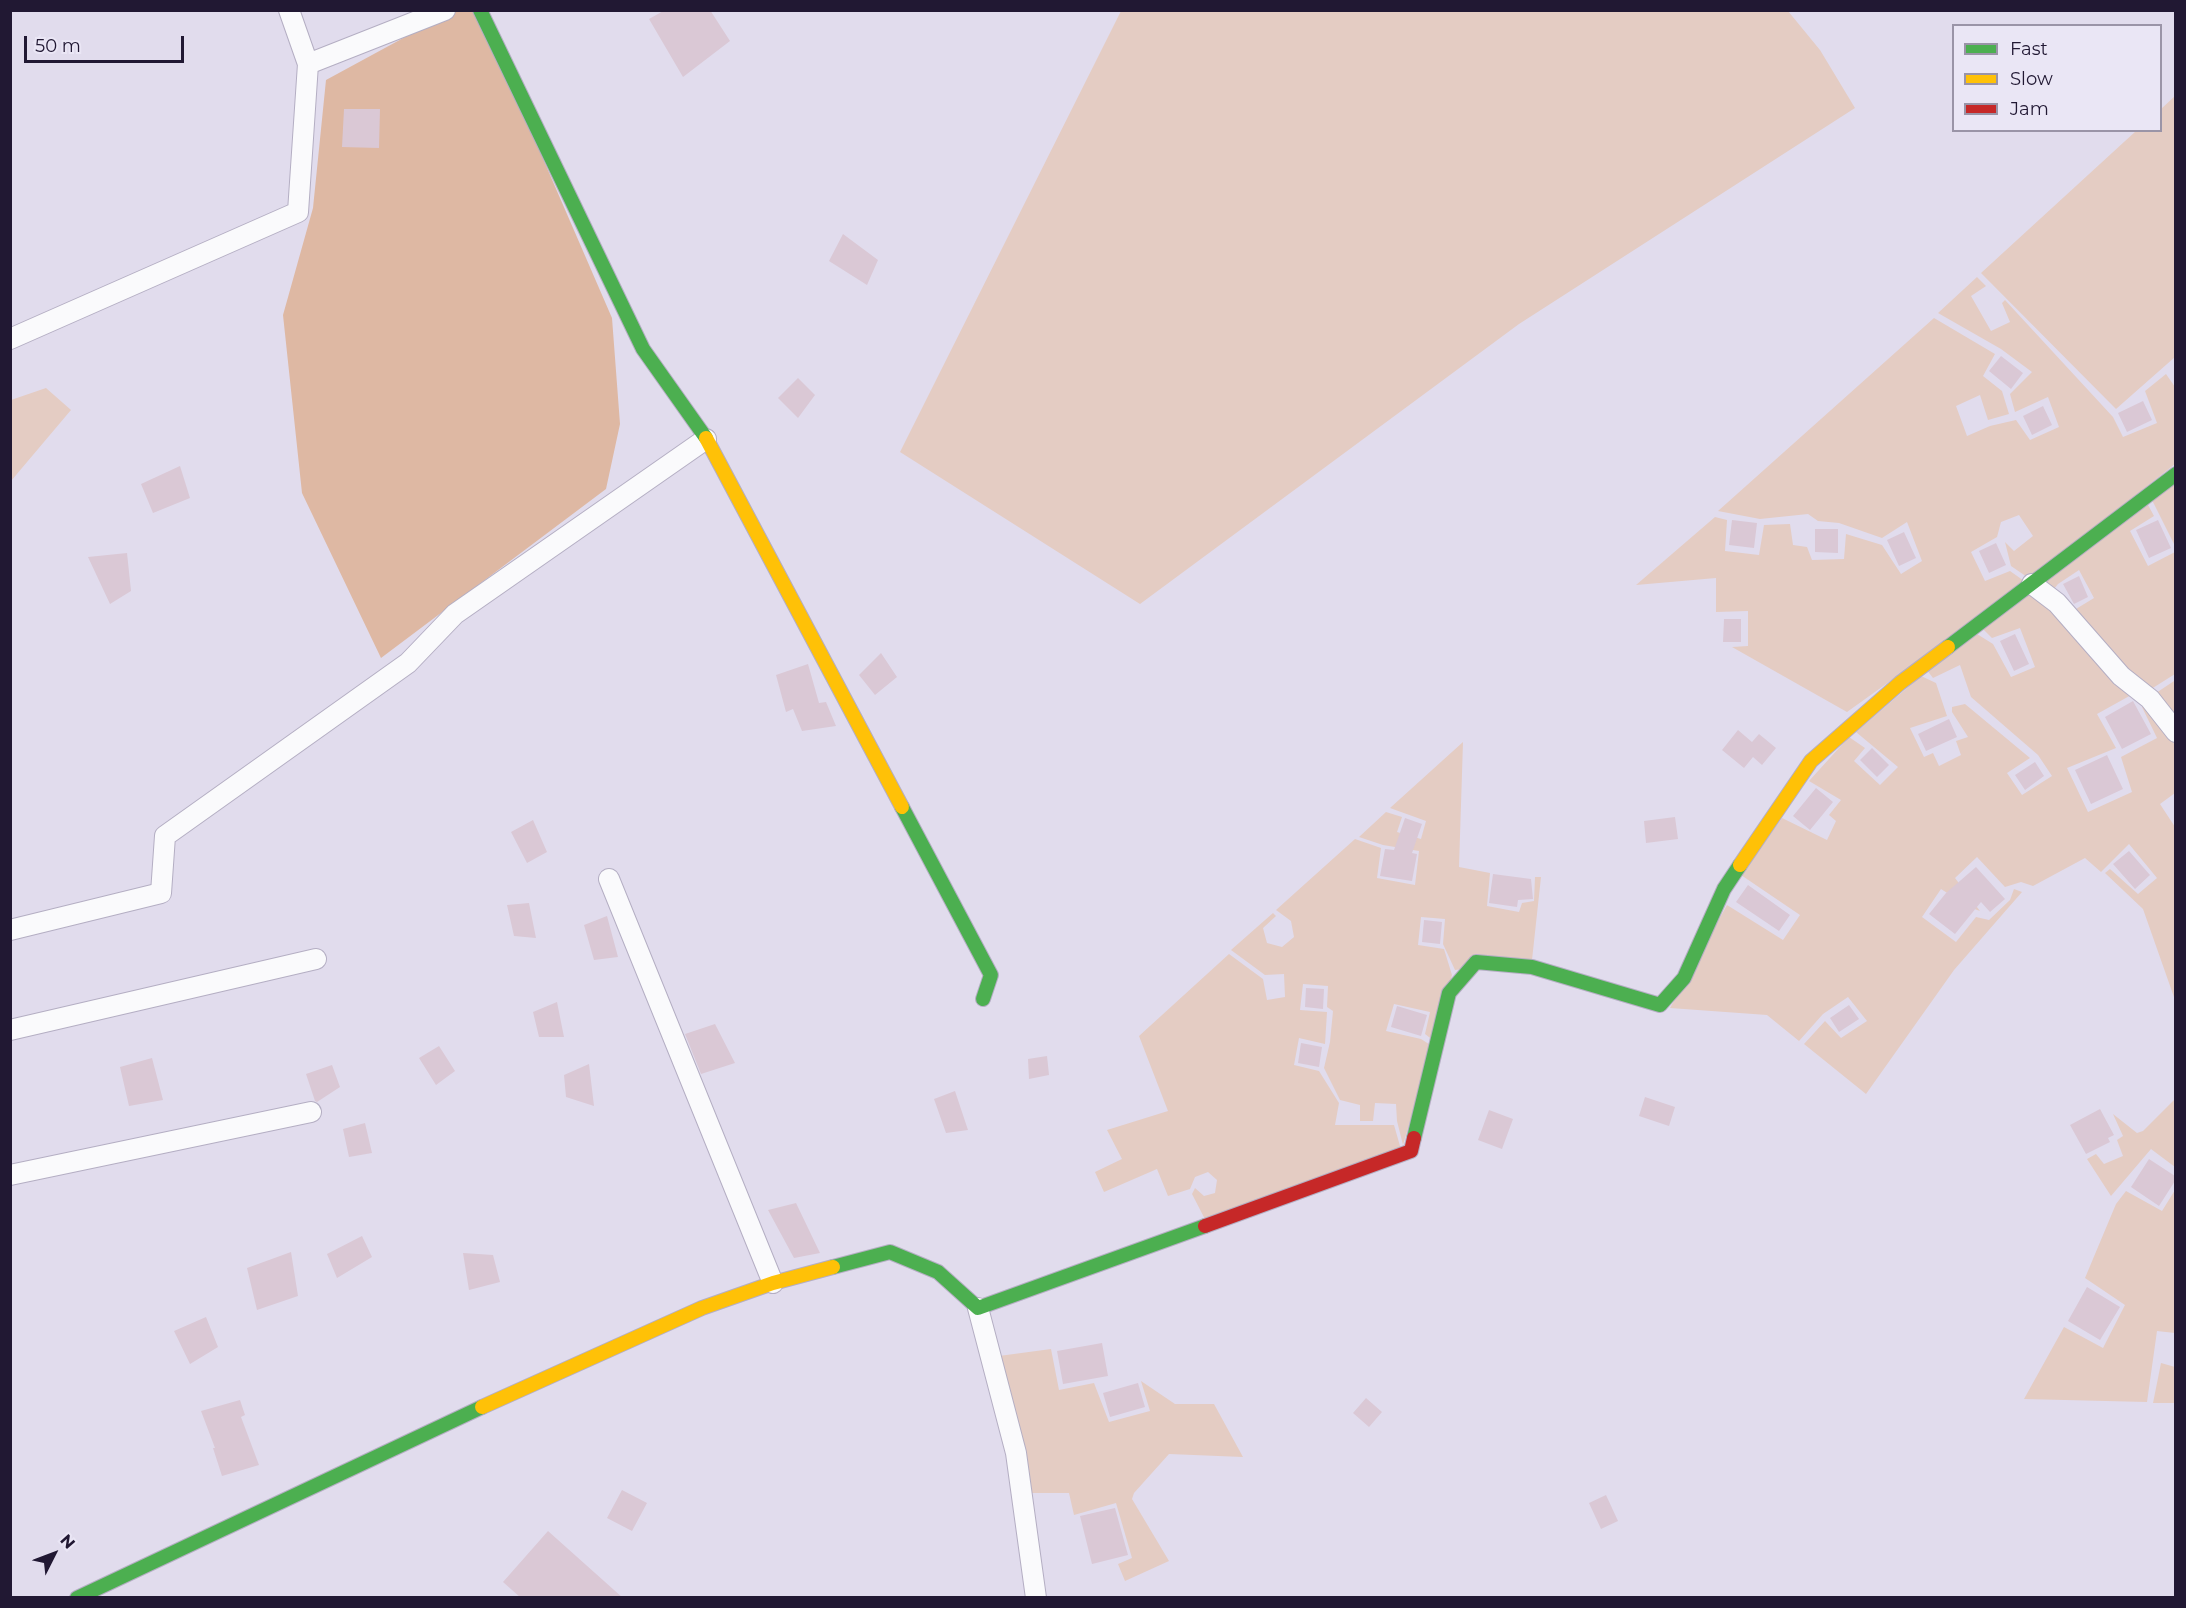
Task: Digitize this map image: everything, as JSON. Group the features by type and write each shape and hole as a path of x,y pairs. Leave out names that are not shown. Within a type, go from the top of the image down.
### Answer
{"street":[{"path":"10,339 298,212 308,64 289,10"},
{"path":"308,64 445,10"},
{"path":"480,10 643,349 706,439 991,975 983,999"},
{"path":"10,930 161,893 165,836 408,663 454,614 706,439"},
{"path":"978,1308 1411,1150 1449,993 1476,962 1532,968 1660,1005 1684,978 1724,889 1811,761 1900,683 2175,474"},
{"path":"2032,584 2057,603 2121,676 2150,699 2175,732"},
{"path":"609,879 773,1283"},
{"path":"10,1030 316,959"},
{"path":"10,1174 311,1112"},
{"path":"77,1598 520,1389 702,1308 773,1283 890,1252 938,1272 978,1308 1016,1453 1036,1598"}],"shaded area":[{"path":"453,11 479,11 612,318 620,424 606,489 381,658 302,493 283,315 313,208 326,80"},
{"path":"1121,11 1788,11 1820,50 1855,108 1519,324 1140,604 900,452"},
{"path":"2175,96 2175,357 2116,409 1981,273 2135,132 2162,132 2162,108"},
{"path":"1977,277 1986,286 1971,296 1991,331 2010,322 2002,303 2005,300 2113,417 2123,437 2157,423 2145,391 2166,374 2175,387 2175,464 2030,579 2011,566 2005,542 2014,551 2033,536 2019,515 2001,522 1997,537 1971,552 1985,581 2010,571 2027,583 1847,712 1732,647 1748,646 1748,611 1716,612 1716,578 1636,585 1715,517 1727,520 1725,551 1759,555 1764,525 1790,524 1793,545 1807,547 1812,560 1844,559 1846,534 1882,545 1901,574 1922,561 1907,522 1882,538 1839,523 1818,521 1808,514 1760,519 1718,511 1934,318 1995,354 1983,376 2002,391 2009,414 1988,420 1980,395 1956,406 1967,436 1990,426 2016,420 2030,440 2059,427 2048,397 2015,412 2010,394 2032,372 2001,349 1938,313"},
{"path":"46,388 71,410 11,481 11,400"},
{"path":"2175,481 2175,546 2152,500"},
{"path":"2147,503 2154,516 2130,531 2148,566 2175,552 2175,674 2148,691 2071,612 2094,598 2079,570 2058,584 2050,594 2041,583"},
{"path":"2034,591 2133,694 2097,714 2116,748 2067,768 2088,812 2132,792 2121,757 2157,738 2142,707 2145,704 2175,745 2175,793 2160,804 2175,827 2175,1000 2143,909 2105,873 2110,869 2138,894 2157,878 2129,844 2101,872 2085,858 2033,886 2021,882 2005,887 1977,857 1955,878 1980,911 1969,907 1941,889 1922,917 1956,942 1976,917 1989,920 2010,900 2014,889 2022,892 1954,970 1866,1094 1804,1044 1825,1021 1841,1038 1867,1021 1848,997 1823,1014 1799,1041 1767,1015 1670,1008 1727,905 1783,940 1800,915 1741,875 1782,818 1827,840 1836,821 1829,815 1841,800 1809,781 1849,737 1865,748 1854,761 1880,785 1898,767 1856,732 1921,676 1936,683 1947,716 1910,728 1924,757 1933,753 1939,766 1961,755 1956,741 1968,737 1952,712 1952,707 1965,704 2030,758 2007,773 2022,795 2052,776 2038,755 1971,697 1960,665 1933,678 1926,669 1977,634 1993,644 2011,677 2035,667 2020,628 1992,638 1982,628"},
{"path":"2174,681 2176,683 2175,727 2153,695"},
{"path":"1463,742 1459,867 1490,873 1487,906 1519,912 1522,903 1534,901 1535,877 1541,877 1532,960 1455,970 1443,944 1445,919 1421,917 1418,945 1444,949 1452,975 1434,1041 1425,1034 1430,1012 1394,1004 1386,1031 1421,1039 1432,1046 1403,1145 1397,1121 1396,1104 1375,1103 1373,1121 1360,1121 1360,1105 1340,1100 1324,1068 1330,1042 1333,1011 1327,1007 1328,986 1303,984 1300,1010 1327,1012 1325,1044 1299,1038 1294,1065 1319,1071 1339,1103 1335,1125 1394,1125 1402,1153 1208,1225 1192,1194 1195,1188 1204,1196 1215,1193 1217,1180 1208,1172 1195,1177 1190,1189 1168,1196 1157,1169 1104,1192 1095,1172 1122,1159 1107,1130 1168,1111 1139,1036 1229,954 1263,979 1267,1000 1285,997 1284,974 1265,975 1231,950 1273,913 1276,916 1263,928 1267,943 1282,947 1294,937 1291,921 1276,910 1355,839 1381,848 1377,878 1415,885 1419,851 1383,845 1359,837 1386,812 1402,817 1397,832 1421,839 1426,821 1390,808"},
{"path":"2175,1099 2175,1167 2151,1149 2111,1196 2087,1159 2096,1154 2104,1164 2123,1156 2117,1140 2123,1136 2113,1114 2137,1133 2143,1131"},
{"path":"2175,1190 2175,1333 2157,1331 2147,1402 2024,1399 2064,1327 2103,1348 2125,1305 2085,1278 2116,1204 2126,1191 2162,1211"},
{"path":"1051,1349 1059,1390 1094,1383 1109,1422 1150,1411 1141,1381 1175,1404 1214,1404 1243,1457 1169,1454 1134,1493 1132,1499 1169,1561 1125,1581 1118,1564 1132,1558 1116,1503 1074,1515 1069,1493 1027,1493 999,1356"},
{"path":"2161,1363 2175,1367 2175,1403 2153,1403"}],"building":[{"path":"665,10 710,10 730,41 683,77 649,19"},
{"path":"344,109 380,109 379,148 342,147"},
{"path":"843,234 878,260 867,285 829,261"},
{"path":"2001,356 2023,373 2011,389 1989,371"},
{"path":"798,378 815,395 798,418 778,398"},
{"path":"2143,401 2152,420 2127,432 2118,413"},
{"path":"2043,406 2052,425 2032,435 2023,416"},
{"path":"180,466 190,498 153,513 141,484"},
{"path":"1732,520 1757,523 1754,548 1729,545"},
{"path":"2158,520 2171,548 2149,558 2136,530"},
{"path":"1815,529 1838,529 1838,553 1815,552"},
{"path":"1904,532 1916,558 1899,566 1887,540"},
{"path":"1996,543 2006,565 1989,573 1979,551"},
{"path":"127,553 131,591 110,604 88,557"},
{"path":"2079,576 2088,597 2074,604 2063,584"},
{"path":"1724,619 1741,619 1741,642 1723,642"},
{"path":"2015,634 2029,664 2014,671 2000,641"},
{"path":"881,653 897,677 875,695 859,675"},
{"path":"808,664 819,703 826,702 836,726 802,731 793,709 786,712 776,675"},
{"path":"2133,701 2151,734 2122,749 2105,717"},
{"path":"1949,719 1957,737 1926,751 1918,734"},
{"path":"1738,730 1752,742 1759,734 1776,748 1762,765 1753,757 1744,768 1722,750"},
{"path":"1872,748 1889,765 1877,777 1860,760"},
{"path":"2107,755 2123,789 2091,804 2075,770"},
{"path":"2035,762 2044,776 2025,790 2015,775"},
{"path":"1816,788 1833,802 1810,830 1793,816"},
{"path":"1675,817 1678,839 1646,843 1644,821"},
{"path":"1405,818 1422,824 1412,853 1417,854 1412,881 1380,876 1385,849 1394,850"},
{"path":"533,820 547,852 527,863 511,832"},
{"path":"2129,851 2150,875 2135,889 2113,864"},
{"path":"1976,867 2005,899 1990,912 1981,902 1955,934 1929,914 1946,893"},
{"path":"1493,874 1531,879 1533,899 1518,900 1517,907 1489,903"},
{"path":"1748,885 1790,915 1779,931 1736,902"},
{"path":"529,903 536,938 514,936 507,905"},
{"path":"607,916 618,957 594,960 584,925"},
{"path":"1424,920 1442,922 1440,944 1422,942"},
{"path":"1306,988 1324,989 1323,1009 1305,1007"},
{"path":"557,1002 564,1037 539,1037 533,1012"},
{"path":"1849,1005 1859,1019 1839,1032 1830,1018"},
{"path":"1397,1006 1427,1015 1421,1036 1391,1027"},
{"path":"715,1024 735,1063 701,1074 685,1034"},
{"path":"1301,1043 1322,1047 1319,1067 1298,1063"},
{"path":"439,1046 455,1071 436,1085 419,1058"},
{"path":"1047,1056 1049,1075 1029,1079 1028,1059"},
{"path":"152,1058 163,1100 129,1106 120,1067"},
{"path":"589,1064 594,1106 566,1097 564,1075"},
{"path":"332,1065 340,1087 317,1102 306,1074"},
{"path":"955,1091 968,1130 946,1133 934,1099"},
{"path":"1645,1097 1675,1107 1669,1126 1639,1116"},
{"path":"2100,1109 2114,1135 2108,1138 2110,1142 2086,1154 2070,1125"},
{"path":"1489,1110 1513,1119 1502,1149 1478,1140"},
{"path":"365,1123 372,1153 349,1157 343,1129"},
{"path":"2149,1159 2175,1176 2175,1181 2159,1206 2131,1187"},
{"path":"796,1203 820,1253 794,1258 768,1210"},
{"path":"362,1236 372,1257 337,1278 327,1254"},
{"path":"291,1252 298,1296 257,1310 247,1268"},
{"path":"463,1253 493,1255 500,1282 469,1290"},
{"path":"2087,1287 2120,1307 2100,1340 2068,1321"},
{"path":"206,1317 218,1347 190,1364 174,1331"},
{"path":"1102,1343 1108,1376 1063,1384 1057,1351"},
{"path":"1138,1383 1145,1407 1110,1417 1103,1393"},
{"path":"1366,1398 1382,1412 1369,1427 1353,1413"},
{"path":"240,1400 245,1415 241,1417 259,1465 222,1476 213,1448 215,1448 201,1411"},
{"path":"622,1490 647,1503 632,1531 607,1518"},
{"path":"1606,1495 1618,1521 1601,1529 1589,1503"},
{"path":"1115,1508 1128,1555 1092,1564 1080,1516"},
{"path":"548,1531 623,1598 521,1598 503,1582"}],"traffic: fast":[{"path":"480,10 643,349 706,438"},
{"path":"1948,647 2176,474"},
{"path":"902,807 991,975 983,999"},
{"path":"1414,1138 1449,993 1476,962 1532,967 1660,1005 1684,978 1724,889 1740,865"},
{"path":"833,1267 890,1252 938,1272 978,1308 1205,1226"},
{"path":"77,1598 482,1407"}],"traffic: slow":[{"path":"706,438 902,807"},
{"path":"1740,865 1811,761 1900,683 1948,647"},
{"path":"482,1407 702,1308 773,1283 833,1267"}],"traffic: jam":[{"path":"1205,1226 1411,1151 1414,1138"}]}
